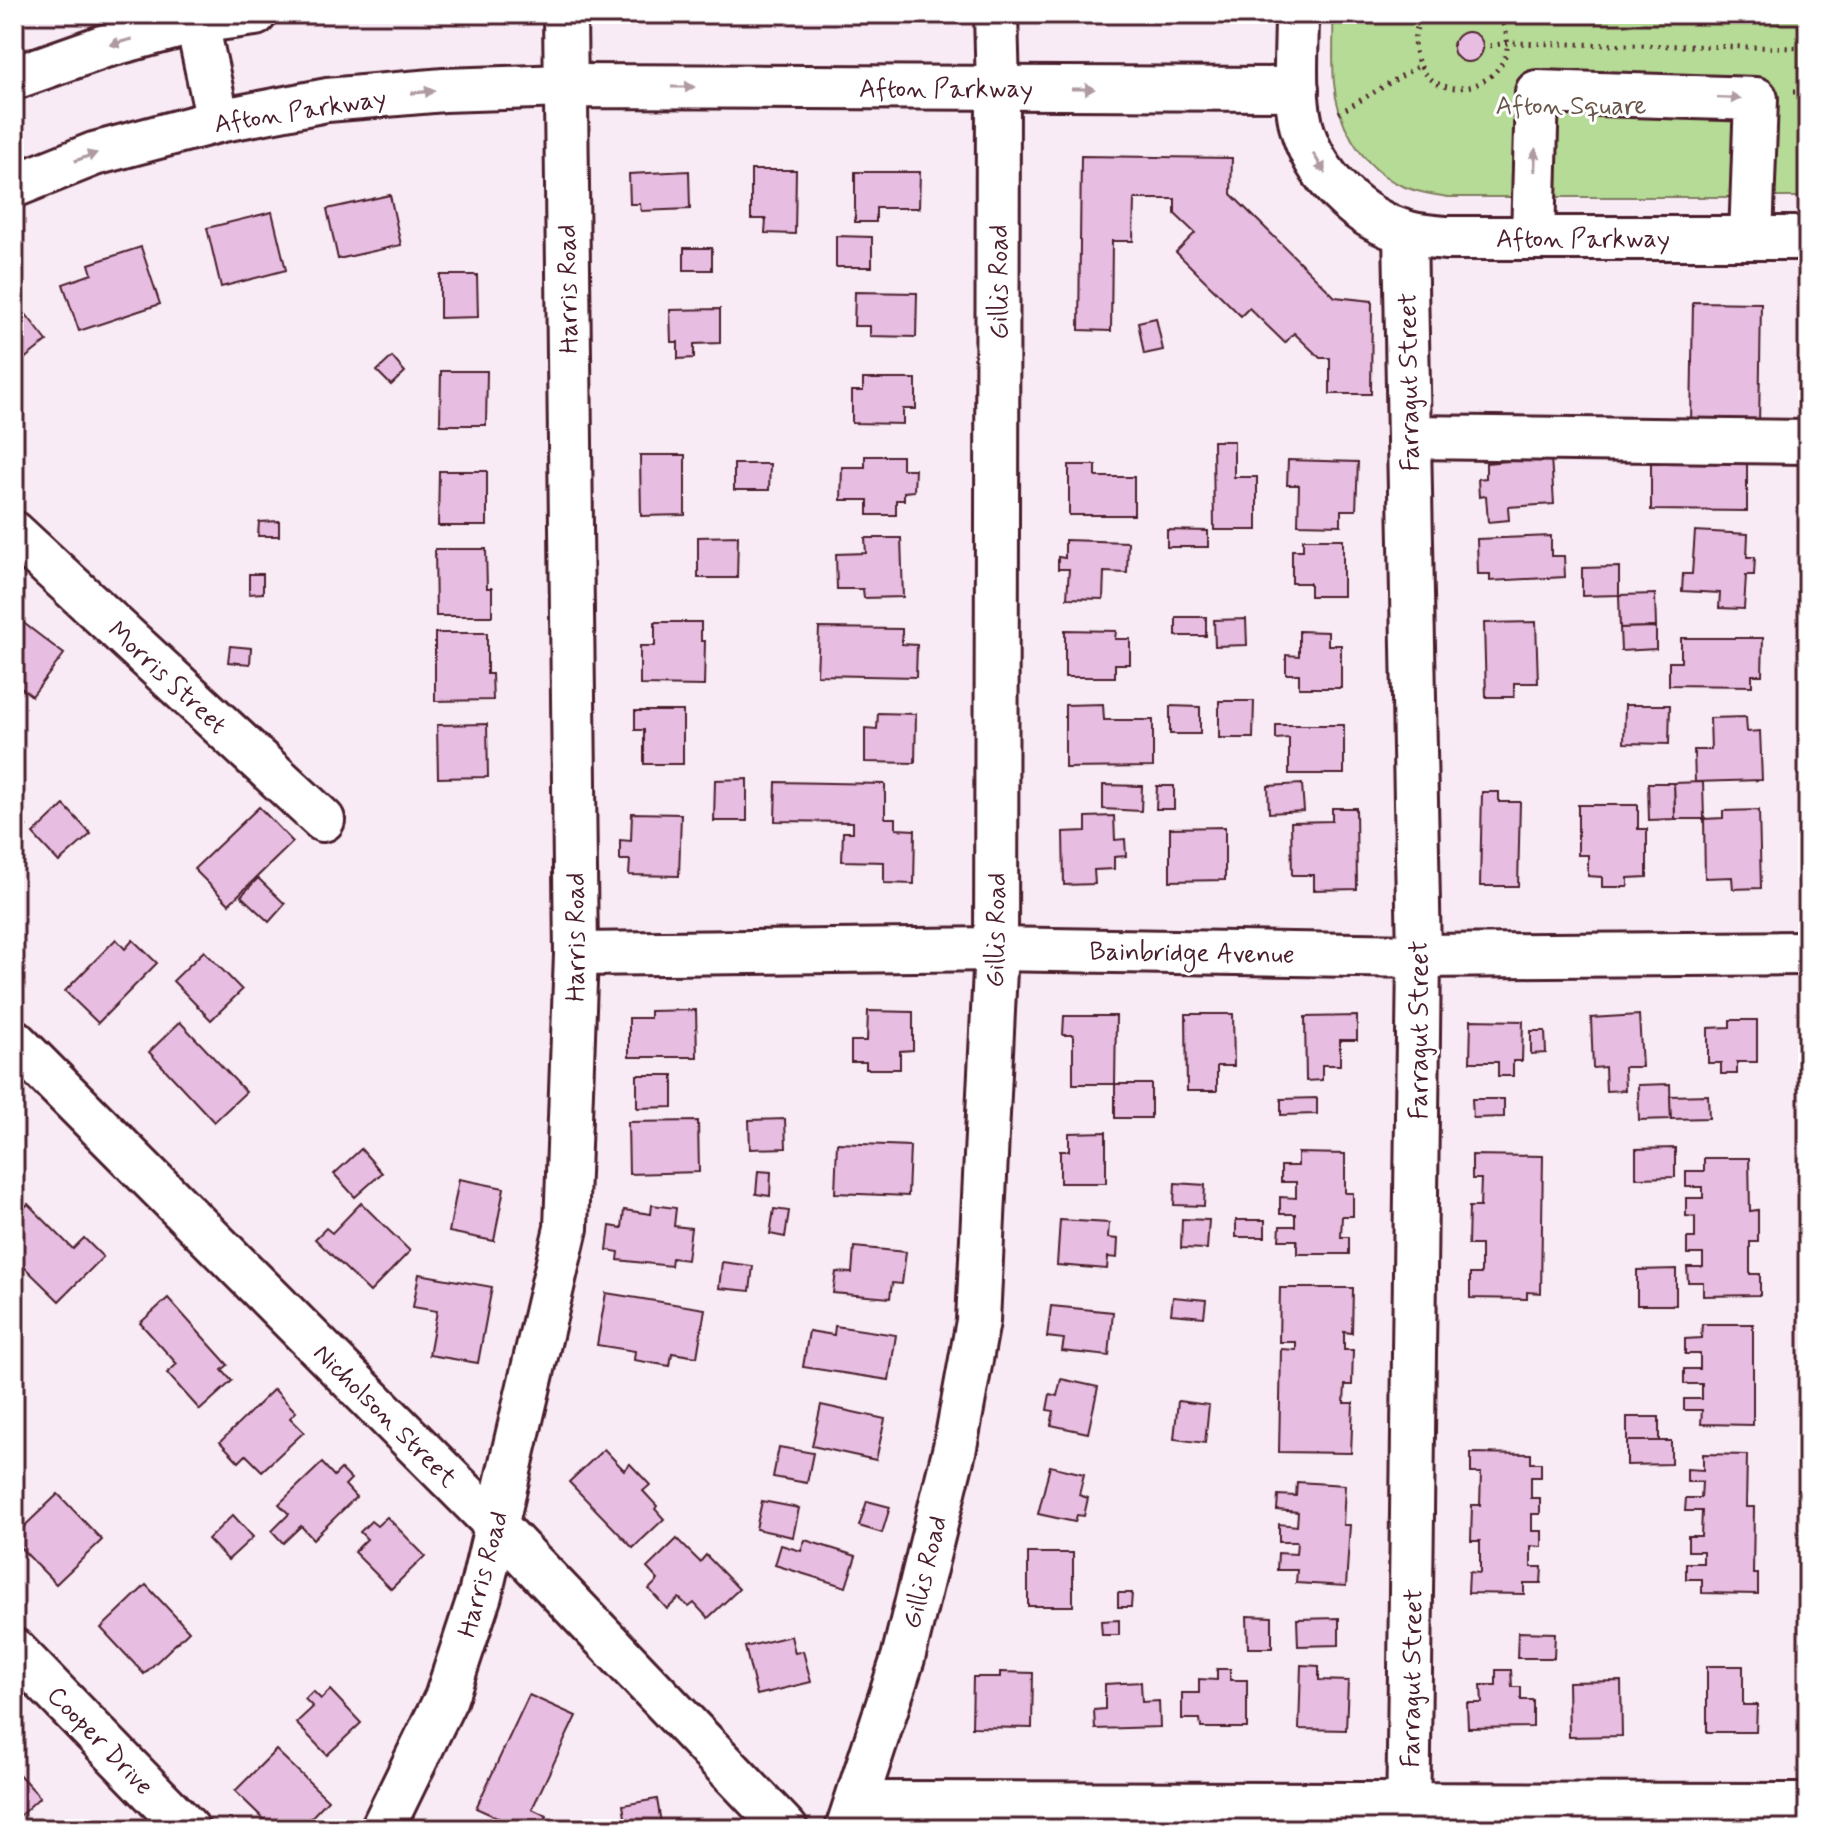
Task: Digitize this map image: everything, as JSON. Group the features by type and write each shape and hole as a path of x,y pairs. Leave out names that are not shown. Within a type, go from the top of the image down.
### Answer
{"street":[{"path":"14,78 196,18 255,14"},
{"name":"Harris Road","path":"382,1829 446,1698 480,1595 566,1228 576,954 565,14"},
{"name":"Gillis Road","path":"852,1816 903,1658 955,1447 978,1321 996,949 996,14"},
{"path":"1297,14 1297,89"},
{"path":"196,18 218,121"},
{"name":"Afton Parkway","path":"14,186 94,154 218,121 327,100 444,90 565,86 1297,89 1301,125 1317,162 1341,194 1372,218 1405,232 1446,238 1808,238"},
{"path":"1533,238 1537,92 1756,99 1751,238"},
{"name":"Farragut Street","path":"1405,232 1419,956 1409,1816"},
{"path":"1409,437 1808,442"},
{"name":"Morris Street","path":"14,533 323,820"},
{"name":"Bainbridge Avenue","path":"576,954 996,949 1419,956 1808,953"},
{"name":"Nicholson Street","path":"14,1041 496,1525 786,1829"},
{"name":"Cooper Drive","path":"14,1650 188,1829"},
{"path":"852,1816 1409,1816 1808,1805"}],"path":[{"path":"1395,14 1419,24"},
{"path":"1425,14 1415,34 1419,63 1427,75 1452,88 1467,88 1493,76 1501,64 1507,43 1497,14"},
{"path":"1482,47 1507,43 1808,48"}],"green space":[{"name":"Afton Square","path":"1333,14 1808,14 1808,197 1448,197 1407,188 1371,164 1345,126 1334,83"}],"building":[{"path":"1468,32 1478,37 1483,47 1478,57 1468,62 1458,57 1453,47 1458,37"},
{"path":"1081,156 1232,158 1231,194 1335,297 1372,301 1371,394 1330,394 1330,358 1320,358 1294,333 1285,343 1249,308 1241,316 1176,252 1195,233 1175,214 1175,199 1134,199 1133,241 1112,241 1111,331 1079,330"},
{"path":"751,170 796,170 795,234 765,233 766,219 751,219"},
{"path":"689,171 690,209 641,211 640,204 630,204 629,174"},
{"path":"855,172 920,172 919,208 876,208 876,222 855,222"},
{"path":"390,195 401,245 338,259 327,209"},
{"path":"272,212 286,270 221,287 207,228"},
{"path":"836,236 872,237 872,267 836,267"},
{"path":"141,247 160,304 79,331 63,284 92,274 89,264"},
{"path":"684,248 712,248 712,270 684,270"},
{"path":"440,275 477,275 478,317 440,318"},
{"path":"855,292 917,293 916,337 870,336 870,326 854,326"},
{"path":"14,299 47,341 14,367"},
{"path":"1693,302 1761,303 1759,426 1691,425"},
{"path":"720,309 720,343 694,344 694,358 678,359 678,342 671,342 670,310"},
{"path":"1156,318 1163,350 1144,354 1138,322"},
{"path":"392,357 405,372 391,385 377,371"},
{"path":"441,371 487,371 486,425 440,425"},
{"path":"863,379 916,379 916,409 903,409 903,424 852,423 852,391 863,391"},
{"path":"1213,441 1234,441 1234,477 1257,477 1257,530 1214,530"},
{"path":"640,455 685,455 685,515 641,516"},
{"path":"1651,455 1747,455 1747,511 1651,510"},
{"path":"865,456 902,456 902,469 915,469 914,491 904,492 904,500 896,500 896,515 868,515 868,500 841,500 842,467 865,467"},
{"path":"1551,457 1554,504 1508,507 1509,520 1488,522 1486,496 1479,497 1478,479 1486,478 1486,463"},
{"path":"1288,460 1358,462 1356,510 1341,510 1341,525 1298,524 1299,485 1287,485"},
{"path":"734,464 770,464 769,490 734,490"},
{"path":"1069,465 1096,465 1096,477 1134,477 1134,515 1069,515"},
{"path":"439,471 487,471 487,526 438,526"},
{"path":"279,521 279,536 258,536 259,522"},
{"path":"1167,530 1208,531 1208,547 1167,547"},
{"path":"1695,531 1748,534 1747,557 1755,557 1754,575 1746,575 1744,609 1719,608 1720,593 1682,591 1683,574 1692,574"},
{"path":"738,536 737,578 698,578 698,537"},
{"path":"1551,536 1551,556 1564,556 1565,577 1490,581 1490,574 1478,574 1477,539"},
{"path":"865,538 901,538 903,597 864,598 863,589 837,589 836,554 866,553"},
{"path":"1303,539 1343,539 1343,596 1310,596 1310,583 1292,583 1292,550 1303,550"},
{"path":"1065,540 1128,542 1127,573 1104,572 1103,599 1067,598 1069,569 1058,569 1058,557 1065,558"},
{"path":"435,549 486,549 487,588 492,588 492,616 436,616"},
{"path":"1619,567 1619,595 1582,596 1582,568"},
{"path":"249,574 263,574 263,593 249,594"},
{"path":"1655,594 1656,627 1620,628 1619,595"},
{"path":"1176,617 1206,617 1206,636 1176,636"},
{"path":"1246,619 1247,645 1215,646 1214,620"},
{"path":"21,621 64,654 32,696 14,682 14,630"},
{"path":"655,622 701,622 701,641 705,641 704,686 640,685 640,646 655,646"},
{"path":"1536,622 1538,683 1514,683 1514,697 1486,697 1484,623"},
{"path":"1656,627 1656,649 1621,651 1620,628"},
{"path":"819,628 902,629 902,644 917,645 916,677 817,675"},
{"path":"1065,630 1116,631 1115,639 1130,639 1130,664 1115,664 1115,677 1065,677"},
{"path":"1299,631 1328,632 1328,645 1341,645 1341,688 1299,688 1299,674 1286,674 1286,655 1299,656"},
{"path":"435,633 487,633 487,674 492,674 493,700 435,701"},
{"path":"1681,638 1763,638 1762,675 1752,675 1752,686 1669,685 1669,662 1681,662"},
{"path":"230,646 251,648 250,664 228,662"},
{"path":"1219,701 1254,701 1253,738 1219,738"},
{"path":"1103,704 1104,720 1153,720 1153,767 1065,768 1065,705"},
{"path":"1625,705 1670,705 1669,744 1624,743"},
{"path":"1170,706 1200,707 1200,734 1170,734"},
{"path":"635,711 683,711 683,764 644,764 644,730 635,730"},
{"path":"878,713 916,714 915,763 865,762 865,728 877,729"},
{"path":"1746,717 1747,732 1760,731 1762,780 1695,782 1694,750 1711,750 1710,718"},
{"path":"487,724 488,777 438,778 437,725"},
{"path":"1276,725 1344,725 1344,774 1289,774 1289,738 1276,739"},
{"path":"747,779 747,821 714,821 715,780"},
{"path":"776,782 885,784 885,818 896,818 896,829 915,830 914,884 884,883 884,862 842,861 843,832 853,832 853,822 775,821"},
{"path":"1703,782 1704,819 1675,819 1674,783"},
{"path":"1648,783 1674,783 1675,819 1649,820"},
{"path":"1302,784 1304,811 1269,813 1268,786"},
{"path":"1103,785 1142,786 1141,811 1103,809"},
{"path":"1157,786 1174,786 1174,809 1156,809"},
{"path":"1482,792 1499,792 1499,802 1520,802 1518,886 1480,886"},
{"path":"64,805 91,834 59,862 33,834"},
{"path":"1578,805 1638,805 1638,829 1647,829 1647,877 1628,878 1628,887 1602,887 1602,877 1588,876 1588,855 1578,855"},
{"path":"259,807 293,842 229,904 194,869"},
{"path":"1332,808 1356,808 1357,889 1314,890 1314,875 1292,875 1291,822 1332,821"},
{"path":"1759,810 1761,888 1733,889 1732,877 1705,878 1704,819 1723,818 1723,811"},
{"path":"632,813 681,814 679,876 629,875 630,860 620,860 620,840 631,841"},
{"path":"14,814 26,826 14,837"},
{"path":"1114,816 1115,840 1125,839 1126,856 1114,857 1114,869 1094,870 1095,884 1064,885 1063,832 1086,831 1086,817"},
{"path":"1225,827 1225,880 1170,881 1170,828"},
{"path":"258,878 285,904 269,922 241,896"},
{"path":"116,939 125,949 133,940 157,963 98,1023 65,991"},
{"path":"204,951 242,990 211,1020 173,981"},
{"path":"696,1010 697,1057 629,1057 629,1018 650,1018 650,1011"},
{"path":"868,1011 913,1012 913,1050 900,1051 900,1069 866,1069 866,1062 851,1062 851,1041 867,1041"},
{"path":"1186,1014 1233,1014 1234,1066 1217,1066 1217,1091 1187,1091"},
{"path":"1639,1015 1642,1067 1624,1067 1625,1090 1606,1091 1605,1067 1593,1068 1591,1018"},
{"path":"1064,1016 1116,1016 1115,1084 1073,1084 1073,1035 1063,1035"},
{"path":"1357,1016 1357,1040 1340,1040 1340,1065 1322,1065 1322,1080 1306,1081 1305,1017"},
{"path":"1471,1020 1523,1021 1522,1061 1513,1061 1513,1076 1498,1076 1498,1062 1470,1062"},
{"path":"1730,1020 1757,1020 1757,1062 1737,1062 1737,1074 1721,1074 1721,1063 1708,1063 1708,1028 1730,1027"},
{"path":"180,1022 246,1092 214,1122 149,1052"},
{"path":"1531,1031 1545,1031 1546,1053 1531,1054"},
{"path":"637,1075 673,1075 673,1107 637,1108"},
{"path":"1115,1084 1151,1084 1151,1118 1115,1118"},
{"path":"1670,1084 1671,1119 1639,1120 1638,1085"},
{"path":"1708,1095 1709,1118 1671,1119 1670,1096"},
{"path":"1317,1098 1317,1114 1281,1115 1281,1099"},
{"path":"1472,1099 1504,1099 1504,1117 1473,1118"},
{"path":"785,1119 786,1148 750,1149 749,1120"},
{"path":"698,1121 699,1172 629,1174 628,1122"},
{"path":"1106,1132 1106,1183 1060,1183 1060,1151 1069,1151 1069,1133"},
{"path":"837,1143 910,1146 908,1196 835,1193"},
{"path":"1675,1148 1675,1177 1636,1178 1636,1149"},
{"path":"361,1149 382,1173 355,1197 334,1174"},
{"path":"1298,1153 1345,1154 1345,1193 1353,1193 1353,1216 1342,1216 1341,1237 1349,1237 1349,1254 1297,1254 1297,1240 1279,1240 1280,1226 1295,1226 1295,1214 1280,1214 1280,1197 1296,1198 1296,1182 1281,1182 1281,1166 1298,1166"},
{"path":"1472,1155 1543,1156 1541,1293 1527,1292 1527,1299 1470,1298 1470,1274 1481,1274 1481,1245 1468,1245 1469,1207 1480,1207 1481,1179 1472,1179"},
{"path":"1704,1158 1749,1158 1750,1211 1758,1210 1758,1242 1750,1242 1750,1274 1760,1274 1760,1295 1703,1296 1703,1282 1688,1282 1687,1267 1703,1267 1703,1254 1687,1254 1687,1238 1695,1238 1695,1217 1686,1216 1686,1198 1703,1198 1703,1187 1686,1187 1686,1171 1704,1171"},
{"path":"758,1171 771,1172 770,1196 756,1194"},
{"path":"459,1179 504,1188 494,1241 449,1232"},
{"path":"1175,1183 1205,1185 1204,1206 1174,1205"},
{"path":"361,1203 410,1251 370,1292 315,1239 326,1228 332,1233"},
{"path":"28,1204 73,1249 84,1238 103,1257 59,1301 14,1257 14,1217"},
{"path":"652,1205 676,1208 674,1226 691,1228 687,1260 672,1258 671,1266 618,1260 619,1252 607,1250 610,1226 622,1228 624,1210 651,1214"},
{"path":"774,1209 789,1211 785,1237 770,1234"},
{"path":"1182,1219 1209,1220 1207,1249 1181,1248"},
{"path":"1060,1220 1109,1223 1108,1238 1118,1239 1117,1258 1108,1257 1107,1269 1057,1265"},
{"path":"1236,1220 1265,1220 1265,1237 1236,1237"},
{"path":"854,1247 906,1252 902,1284 892,1283 890,1298 833,1293 836,1272 852,1273"},
{"path":"722,1262 753,1266 750,1291 719,1288"},
{"path":"1676,1269 1676,1305 1637,1305 1637,1270"},
{"path":"419,1274 492,1287 478,1363 429,1355 437,1311 413,1307"},
{"path":"1280,1288 1353,1288 1352,1333 1344,1332 1344,1350 1353,1350 1352,1385 1345,1385 1344,1403 1353,1403 1351,1453 1279,1452 1281,1349 1296,1350 1296,1342 1279,1342"},
{"path":"606,1293 705,1309 697,1357 672,1353 670,1366 634,1360 635,1351 597,1345"},
{"path":"1173,1297 1206,1300 1204,1317 1171,1314"},
{"path":"168,1298 228,1365 222,1370 232,1381 200,1410 167,1373 177,1364 140,1323"},
{"path":"1051,1306 1113,1312 1109,1356 1062,1351 1064,1339 1047,1337"},
{"path":"1702,1324 1753,1324 1753,1425 1701,1424 1702,1410 1684,1410 1684,1399 1702,1399 1702,1384 1684,1384 1684,1369 1700,1369 1700,1354 1685,1354 1685,1339 1701,1338"},
{"path":"835,1326 896,1335 889,1380 803,1367 809,1331 834,1335"},
{"path":"1061,1379 1098,1387 1088,1433 1051,1425 1054,1411 1047,1410 1050,1394 1057,1396"},
{"path":"274,1389 296,1412 290,1418 304,1432 262,1471 246,1455 239,1462 220,1442"},
{"path":"1178,1401 1209,1405 1205,1443 1174,1439"},
{"path":"821,1405 885,1419 876,1460 812,1446"},
{"path":"1627,1417 1659,1417 1659,1441 1627,1441"},
{"path":"1627,1441 1671,1441 1671,1464 1627,1465"},
{"path":"779,1447 813,1453 807,1483 773,1477"},
{"path":"604,1449 624,1470 630,1464 650,1485 643,1491 664,1519 633,1548 569,1482"},
{"path":"1471,1453 1531,1454 1531,1463 1541,1463 1541,1477 1531,1477 1531,1498 1540,1498 1540,1514 1532,1514 1532,1531 1542,1531 1542,1547 1531,1546 1531,1567 1542,1567 1541,1583 1524,1583 1524,1594 1468,1593 1469,1572 1480,1573 1480,1541 1471,1541 1472,1505 1480,1505 1481,1473 1471,1473"},
{"path":"1703,1454 1747,1455 1746,1507 1754,1507 1753,1574 1758,1574 1758,1594 1702,1593 1702,1579 1686,1579 1686,1563 1703,1563 1703,1551 1688,1551 1688,1536 1701,1536 1702,1511 1685,1511 1686,1498 1701,1498 1702,1482 1687,1482 1687,1469 1703,1470"},
{"path":"322,1463 334,1476 341,1469 351,1479 345,1485 356,1497 313,1539 301,1526 283,1543 272,1531 289,1514 279,1504"},
{"path":"1050,1466 1084,1474 1079,1495 1088,1498 1084,1516 1077,1515 1075,1522 1038,1514"},
{"path":"1297,1482 1345,1485 1343,1525 1350,1525 1346,1586 1296,1583 1297,1570 1277,1570 1278,1553 1296,1554 1297,1542 1279,1542 1279,1524 1297,1526 1298,1512 1277,1510 1278,1495 1296,1496"},
{"path":"58,1494 102,1540 56,1584 14,1541 14,1536"},
{"path":"762,1501 799,1508 793,1537 756,1529"},
{"path":"867,1501 890,1507 882,1533 859,1526"},
{"path":"233,1515 253,1537 228,1560 208,1539"},
{"path":"387,1517 425,1556 391,1589 354,1552 367,1539 360,1532 371,1521 377,1526"},
{"path":"677,1539 700,1562 706,1555 739,1589 708,1618 694,1603 689,1607 679,1598 667,1609 649,1589 658,1580 647,1568"},
{"path":"805,1540 856,1556 846,1587 775,1565 781,1545 801,1551"},
{"path":"1028,1553 1073,1553 1073,1606 1028,1606"},
{"path":"146,1585 189,1631 144,1674 101,1628"},
{"path":"1118,1593 1132,1593 1131,1607 1118,1607"},
{"path":"1247,1616 1272,1617 1272,1648 1248,1648"},
{"path":"1339,1618 1339,1645 1298,1646 1297,1619"},
{"path":"1119,1620 1119,1635 1102,1635 1101,1621"},
{"path":"1518,1632 1555,1633 1554,1658 1517,1658"},
{"path":"791,1636 795,1653 803,1651 811,1682 757,1695 745,1647"},
{"path":"1301,1665 1319,1666 1319,1680 1348,1681 1346,1730 1299,1729"},
{"path":"1707,1666 1743,1666 1743,1705 1757,1705 1756,1732 1707,1732"},
{"path":"1217,1669 1230,1669 1230,1680 1247,1680 1247,1728 1201,1728 1200,1719 1182,1719 1182,1693 1199,1693 1199,1679 1217,1680"},
{"path":"1496,1670 1511,1670 1512,1687 1521,1687 1521,1700 1533,1700 1533,1727 1468,1728 1467,1703 1482,1703 1481,1685 1496,1685"},
{"path":"1000,1672 1033,1673 1032,1728 972,1727 973,1677 1000,1677"},
{"path":"1621,1681 1622,1736 1569,1737 1568,1682"},
{"path":"1141,1682 1142,1702 1159,1701 1160,1727 1095,1729 1094,1710 1105,1709 1105,1684"},
{"path":"330,1690 361,1723 327,1755 296,1723 313,1707 305,1699 313,1691 321,1699"},
{"path":"529,1695 576,1716 532,1809 547,1816 541,1829 522,1829 476,1808"},
{"path":"276,1750 328,1800 300,1829 274,1829 235,1791"},
{"path":"14,1769 40,1797 14,1821"},
{"path":"657,1799 662,1829 627,1829 623,1805"}]}
